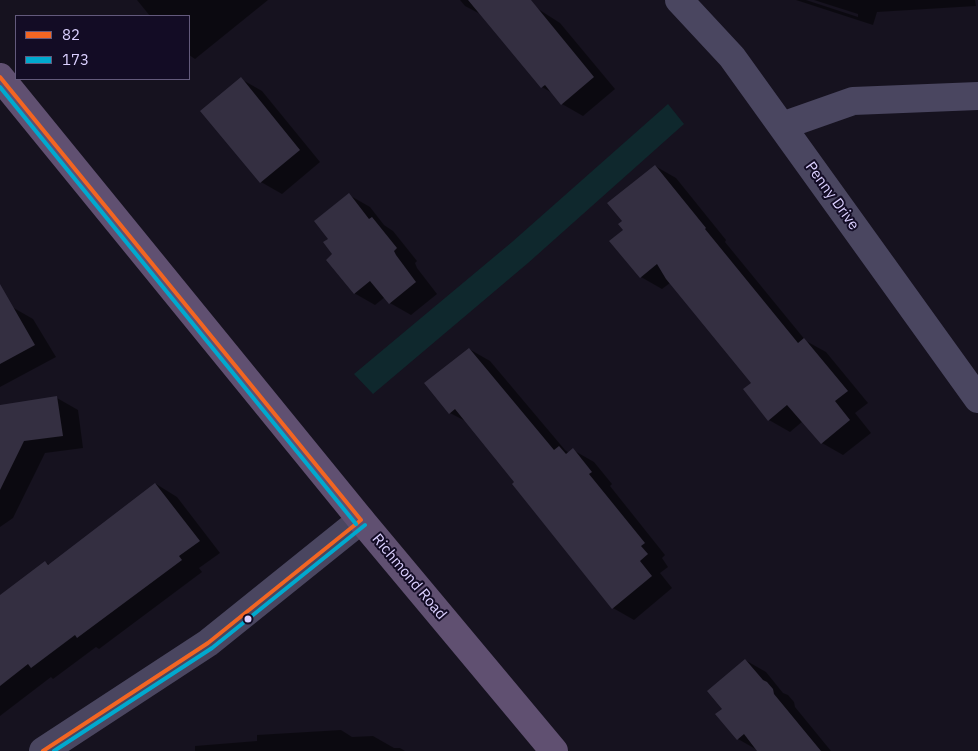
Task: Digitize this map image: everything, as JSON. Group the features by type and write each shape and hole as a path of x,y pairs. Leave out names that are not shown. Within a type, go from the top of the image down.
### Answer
{"main road":[{"name":"Richmond Road","path":"0,77 361,520 554,751"}],"street":[{"name":"Penny Drive","path":"679,0 732,58 978,399"},
{"path":"782,126 853,101 978,96"},
{"path":"43,751 208,643 361,520"}],"green space":[{"path":"668,104 684,124 528,263 373,394 354,374 512,242"}],"building":[{"path":"468,0 531,0 594,77 561,105 545,85 541,88"},
{"path":"241,77 300,150 260,183 200,111"},
{"path":"655,165 798,343 804,338 848,391 835,401 850,420 821,444 787,405 768,421 743,389 751,383 666,279 657,264 640,278 609,241 623,230 618,224 622,221 607,203"},
{"path":"349,193 369,219 372,217 397,248 394,251 396,255 416,282 389,304 370,281 354,294 326,260 332,254 323,242 328,239 314,221"},
{"path":"0,284 35,345 0,364"},
{"path":"469,348 554,450 559,446 566,454 573,448 592,472 589,474 645,543 641,546 648,554 640,561 652,576 612,609 455,409 449,414 424,383"},
{"path":"57,396 63,436 24,441 0,490 0,405"},
{"path":"155,483 200,541 179,556 182,560 77,638 75,635 31,668 28,664 0,686 0,595 45,561 48,565"},
{"path":"745,659 773,689 774,694 821,751 757,751 744,734 737,740 715,714 722,709 707,691"}],"transit line":[{"name":"82","path":"0,77 361,520"},
{"name":"173","path":"0,87 356,524"},
{"name":"82","path":"43,751 208,643 361,520"},
{"name":"173","path":"54,751 212,648 365,525"}]}
